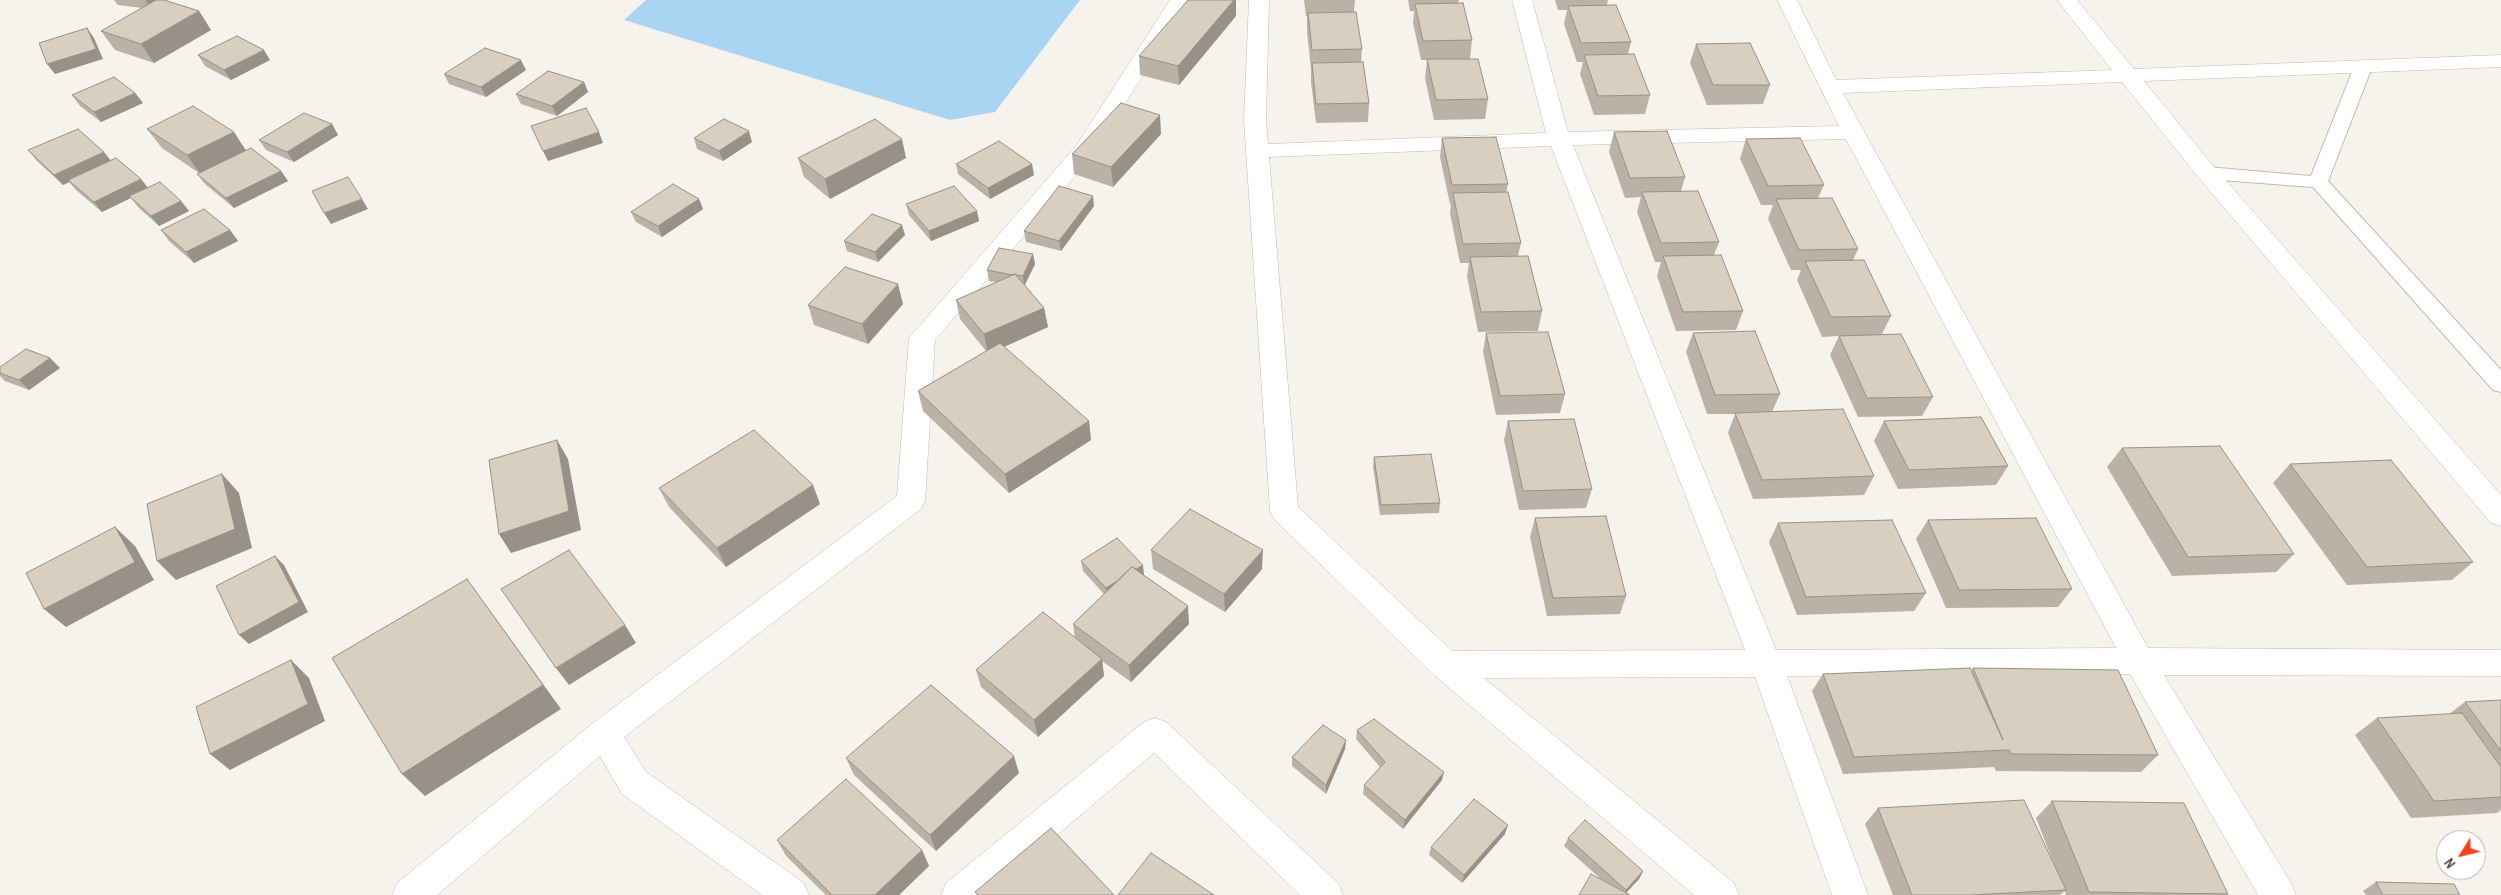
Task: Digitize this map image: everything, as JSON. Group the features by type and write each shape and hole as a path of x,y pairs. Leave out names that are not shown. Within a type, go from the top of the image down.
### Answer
{"street":[{"path":"410,895 604,733 911,502 922,338 1085,150 1180,0"},
{"path":"1259,0 1255,120 1284,511 1445,665 1721,895"},
{"path":"1522,0 1559,139 1767,664 1850,895"},
{"path":"1787,0 1829,88 2139,661 2278,895"},
{"path":"2067,0 2207,173 2501,515"},
{"path":"1829,88 2501,61"},
{"path":"1258,151 1559,139 1853,132"},
{"path":"1445,665 2139,661 2501,663"},
{"path":"959,895 1155,732 1325,895"},
{"path":"604,733 634,783 791,895"}],"lane":[{"path":"2318,182 2363,67"},
{"path":"2207,173 2318,182 2501,384"}],"water":[{"path":"646,0 1080,0 995,112 950,120 624,20"}],"building":[{"path":"156,0 164,0 199,11 141,44 101,31"},
{"path":"1188,0 1234,0 1178,66 1139,56"},
{"path":"1463,3 1472,40 1423,41 1415,4"},
{"path":"1616,5 1631,42 1581,43 1568,6"},
{"path":"1356,12 1362,49 1312,50 1308,13"},
{"path":"87,28 96,49 47,64 39,43"},
{"path":"237,36 264,50 224,70 198,55"},
{"path":"1750,43 1770,85 1713,85 1696,44"},
{"path":"485,48 521,60 481,87 444,74"},
{"path":"1634,54 1650,95 1598,96 1584,55"},
{"path":"1427,59 1478,59 1488,99 1436,100"},
{"path":"1363,62 1369,103 1316,104 1312,63"},
{"path":"548,71 584,82 552,106 516,94"},
{"path":"114,77 135,93 94,112 72,95"},
{"path":"1121,103 1160,115 1111,167 1072,154"},
{"path":"193,106 234,132 187,155 147,129"},
{"path":"586,108 599,132 543,151 531,126"},
{"path":"304,113 332,124 287,152 259,140"},
{"path":"724,119 749,131 719,151 694,138"},
{"path":"875,119 902,139 825,179 798,158"},
{"path":"78,129 104,152 54,175 28,150"},
{"path":"1667,131 1685,177 1630,178 1614,132"},
{"path":"1496,137 1508,184 1452,185 1442,138"},
{"path":"1800,138 1824,185 1768,186 1746,139"},
{"path":"999,141 1032,164 988,188 956,164"},
{"path":"251,148 281,171 226,198 197,174"},
{"path":"116,158 141,179 94,202 68,180"},
{"path":"348,177 362,199 324,213 312,191"},
{"path":"160,182 181,201 151,216 129,196"},
{"path":"673,184 699,199 658,226 631,212"},
{"path":"954,186 977,211 929,231 906,204"},
{"path":"1059,186 1093,196 1059,241 1024,231"},
{"path":"1698,191 1719,242 1661,243 1642,192"},
{"path":"1508,192 1521,243 1463,244 1453,193"},
{"path":"1832,198 1858,249 1799,250 1776,199"},
{"path":"204,209 230,230 186,252 161,230"},
{"path":"872,214 902,225 875,252 844,241"},
{"path":"999,248 1033,254 1023,276 987,270"},
{"path":"1721,255 1743,311 1683,312 1663,256"},
{"path":"1528,256 1542,311 1481,312 1470,257"},
{"path":"1864,260 1891,316 1831,317 1805,261"},
{"path":"845,267 898,284 862,324 808,305"},
{"path":"1015,274 1044,308 984,334 956,300"},
{"path":"1755,331 1780,394 1715,395 1693,333"},
{"path":"1548,332 1565,394 1500,396 1486,333"},
{"path":"1901,334 1933,397 1867,398 1839,336"},
{"path":"1000,343 1089,421 1005,474 918,391"},
{"path":"26,349 50,358 19,380 0,373 0,367"},
{"path":"1843,409 1874,476 1762,480 1735,413"},
{"path":"1981,417 2008,466 1909,470 1884,421"},
{"path":"1574,419 1592,489 1523,491 1508,421"},
{"path":"754,430 813,485 717,548 659,488"},
{"path":"557,440 569,511 499,534 489,460"},
{"path":"2220,446 2294,554 2188,557 2122,448"},
{"path":"1431,454 1440,503 1381,505 1374,457"},
{"path":"2391,460 2473,562 2367,567 2290,464"},
{"path":"222,474 235,529 157,561 147,504"},
{"path":"1190,509 1263,550 1224,594 1151,550"},
{"path":"1606,516 1626,596 1553,598 1535,518"},
{"path":"2036,518 2072,589 1959,590 1928,520"},
{"path":"1892,520 1926,593 1806,597 1778,523"},
{"path":"115,527 135,562 44,609 26,573"},
{"path":"1117,538 1143,565 1136,569 1132,567 1106,588 1081,561"},
{"path":"569,550 625,625 556,668 501,589"},
{"path":"275,556 299,602 239,635 216,586"},
{"path":"1132,567 1188,606 1129,665 1073,624"},
{"path":"467,579 543,685 402,774 332,658"},
{"path":"1043,612 1102,659 1034,720 976,670"},
{"path":"291,660 308,704 210,754 196,707"},
{"path":"1970,668 2003,740 1973,668 2118,670 2158,755 2011,754 2009,750 1854,757 1823,674"},
{"path":"931,685 1014,756 930,835 846,758"},
{"path":"2501,700 2501,751 2465,702"},
{"path":"2462,713 2501,767 2501,797 2434,801 2377,718"},
{"path":"1374,719 1444,772 1405,820 1364,785 1385,762 1357,730"},
{"path":"1323,725 1346,740 1326,785 1292,757"},
{"path":"846,779 922,850 875,895 832,895 777,840"},
{"path":"1474,799 1508,825 1464,875 1431,847"},
{"path":"2024,800 2066,890 1971,895 1912,895 1878,808"},
{"path":"2052,801 2184,803 2228,894 2089,892"},
{"path":"1585,820 1643,871 1626,890 1568,838"},
{"path":"1051,828 1114,895 978,895 975,892"},
{"path":"1151,853 1214,895 1118,895"},
{"path":"1591,874 1630,895 1579,895"},
{"path":"2376,882 2454,884 2460,895 2383,895"}]}
